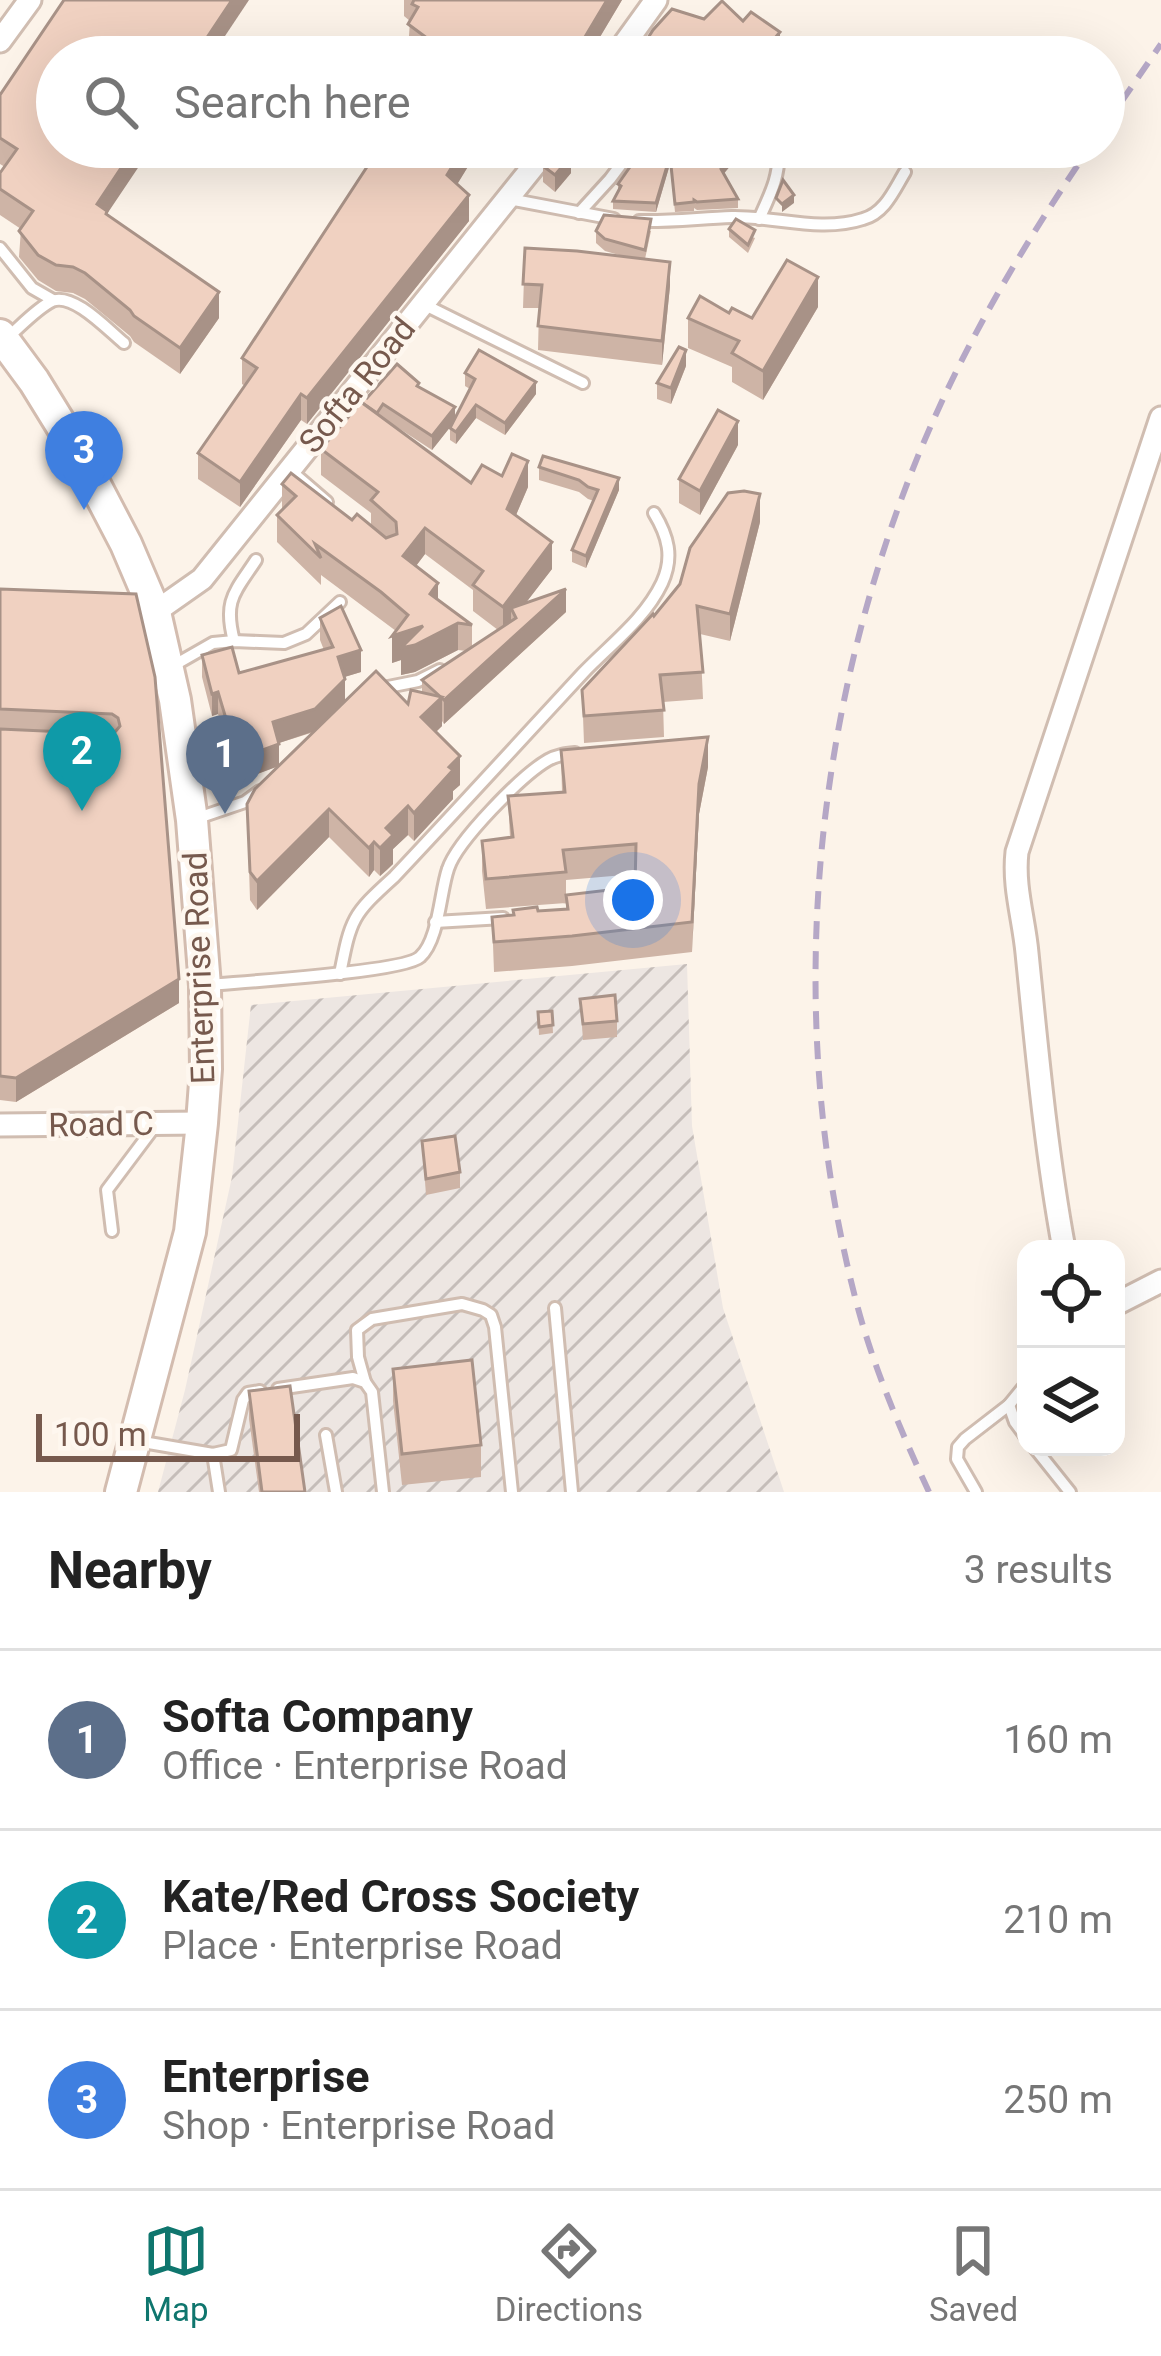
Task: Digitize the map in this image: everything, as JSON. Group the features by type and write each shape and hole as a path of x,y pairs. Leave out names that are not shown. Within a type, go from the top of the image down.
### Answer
{"main road":[{"name":"Enterprise Road","path":"2,337 80,454 155,613 175,700 192,820 205,986 202,1123 190,1232 121,1492"}],"street":[{"path":"0,41 30,0"},
{"path":"630,36 656,0"},
{"name":"Softa Road","path":"155,613 202,579 533,168"},
{"path":"1063,1240 1016,888 1016,852 1161,418"},
{"name":"Road C","path":"0,1125 202,1123"},
{"path":"1125,1299 1161,1281"}],"lane":[{"path":"579,213 618,168"},
{"path":"759,219 779,168"},
{"path":"509,199 619,220 674,223 735,217 819,225 863,219 882,209 905,172"},
{"path":"0,248 32,288 53,301"},
{"path":"2,337 53,301 64,300 76,304 124,343"},
{"path":"423,304 584,383"},
{"path":"289,469 339,512"},
{"path":"340,974 352,920 360,908 633,623 661,586 670,550 654,514"},
{"path":"233,640 231,597 256,560"},
{"path":"168,668 213,644 233,640 284,643 306,634 340,602"},
{"path":"365,695 418,681 446,667"},
{"path":"205,986 340,974 421,957 431,939 448,868 465,837 538,766 554,756 591,752"},
{"path":"192,820 245,802 275,780"},
{"path":"435,922 520,917"},
{"path":"112,1231 107,1190 157,1124"},
{"path":"383,1492 372,1392 365,1382 357,1330 372,1319 462,1304 483,1310 495,1327 512,1492"},
{"path":"555,1308 572,1492"},
{"path":"134,1440 213,1454 231,1450 248,1393 353,1378 365,1382"},
{"path":"976,1492 957,1459 958,1448 1017,1396"},
{"path":"1010,1405 1017,1425"},
{"path":"326,1435 335,1492"},
{"path":"213,1454 219,1492"},
{"path":"1041,1456 1070,1492"}],"shaded area":[{"path":"687,964 692,1126 723,1308 784,1492 158,1492 232,1177 251,1005"}],"building":[{"path":"64,0 232,0 208,36 40,36"},
{"path":"414,0 607,0 586,36 424,36 408,24 418,7 412,4"},
{"path":"722,1 743,21 751,12 780,32 777,36 649,36 672,9 704,19"},
{"path":"36,42 36,168 121,168 97,204 219,292 180,348 85,273 38,255 19,231 33,211 0,189 0,173 17,149 0,138 0,95"},
{"path":"366,168 451,168 447,175 469,195 307,398 301,394 240,482 198,453 257,368 242,358"},
{"path":"629,168 666,168 656,203 613,201"},
{"path":"671,168 722,168 738,199 694,200 675,204"},
{"path":"783,180 794,195 782,204 776,198"},
{"path":"604,215 651,219 645,250 605,239 596,231"},
{"path":"736,219 755,230 748,245 729,229"},
{"path":"525,248 670,262 662,341 538,326 542,285 523,284"},
{"path":"787,260 818,277 763,371 732,353 739,341 688,318 700,296 729,313 732,308 752,318"},
{"path":"679,347 686,350 671,388 657,383"},
{"path":"479,350 536,382 505,423 476,405 456,432 450,428 475,379 465,373"},
{"path":"397,364 417,386 455,407 432,436 383,404 377,413 361,402 354,407"},
{"path":"361,402 471,483 482,465 502,476 512,454 528,461 507,509 552,542 503,607 473,585 483,571 425,528 403,556 438,583 430,594 472,625 458,623 401,648 423,626 392,636 408,615 315,544 321,558 277,515 296,496 282,484 291,473 352,520 357,514 386,538 397,534 396,522 371,500 378,492 321,449"},
{"path":"718,410 738,421 700,491 679,479"},
{"path":"543,456 619,478 586,556 572,550 598,490 539,467"},
{"path":"728,493 760,494 730,614 697,606 703,672 660,675 664,710 584,716 582,690 680,584 690,548"},
{"path":"0,589 136,594 155,677 179,979 16,1078 0,1076 0,729 110,734 120,726 112,714 0,709"},
{"path":"566,589 444,700 422,680 516,618 511,608"},
{"path":"341,606 361,650 338,657 345,679 315,709 273,722 279,744 238,759 202,655 232,647 239,673 333,647 320,618"},
{"path":"376,671 408,704 411,690 442,697 421,717 460,756 449,767 453,770 414,813 408,806 386,828 393,835 380,848 374,842 369,848 329,809 257,881 250,872 247,804 255,789"},
{"path":"708,737 699,784 692,922 494,942 492,917 537,907 538,911 568,909 566,895 635,887 636,844 563,850 566,872 486,879 482,841 513,837 508,796 565,792 561,750"},
{"path":"615,995 617,1021 583,1024 580,999"},
{"path":"552,1011 553,1025 539,1027 538,1012"},
{"path":"455,1136 460,1172 426,1179 422,1141"},
{"path":"472,1360 481,1445 402,1454 393,1369"},
{"path":"290,1386 305,1492 262,1492 249,1391"}],"railway":[{"path":"1125,96 1161,44"},
{"path":"929,1492 870,1347 833,1192 820,1086 816,979 820,872 832,765 853,660 882,556 918,456 996,297 1076,168"}],"place":[{"name":"Enterprise","path":"84,510"},
{"name":"Kate/Red Cross Society","path":"82,811"},
{"name":"Softa Company","path":"225,814"}]}
